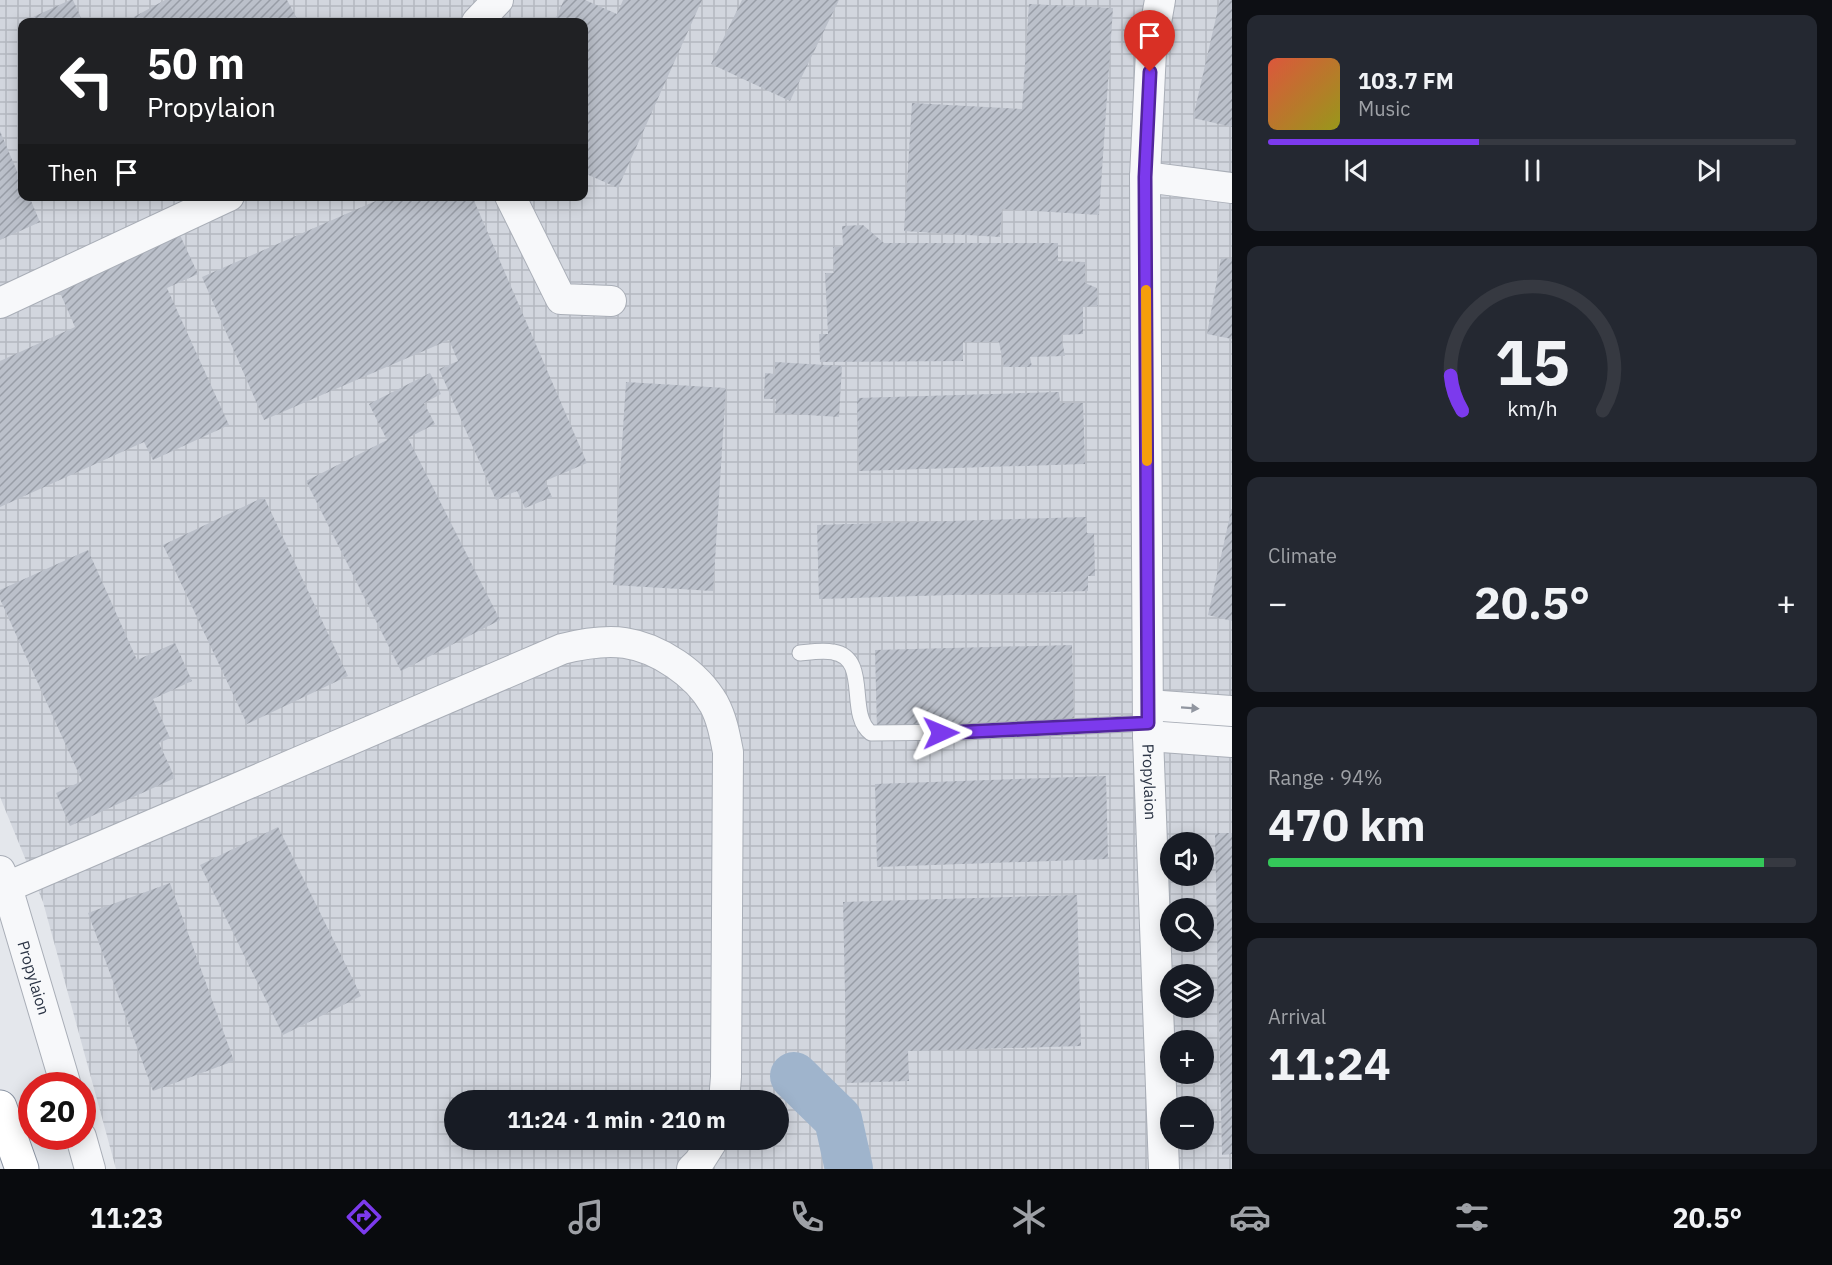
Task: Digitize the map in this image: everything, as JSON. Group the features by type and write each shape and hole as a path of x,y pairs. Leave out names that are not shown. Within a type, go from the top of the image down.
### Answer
{"highway":[{"path":"0,1107 22,1169"}],"street":[{"path":"481,18 498,0"},
{"name":"Propylaion","path":"1160,0 1151,51 1145,177 1148,722 1164,1169"},
{"path":"1145,177 1232,188"},
{"path":"0,303 220,201"},
{"path":"512,201 561,299 611,301"},
{"path":"3,879 562,649 605,642 642,647 676,664 713,702 720,718 728,752 725,1090"},
{"path":"1148,722 1232,711"},
{"path":"1148,722 1232,742"},
{"name":"Propylaion","path":"3,879 62,1072"},
{"path":"85,1150 90,1169"},
{"path":"692,1169 707,1150"}],"lane":[{"path":"800,652 834,652 849,661 856,674 860,717 864,728 871,733 964,732 1148,722"}],"shaded area":[{"path":"0,0 1232,0 1232,1169 116,1169 96,1096 96,1072 89,1072 43,902 0,797"}],"building":[{"path":"70,0 73,0 81,18 31,18"},
{"path":"165,0 287,0 297,18 132,18"},
{"path":"564,0 585,0 617,14 623,0 702,0 618,188 588,175 588,18 556,18"},
{"path":"742,0 839,0 790,101 711,64"},
{"path":"1220,0 1232,0 1232,127 1193,118"},
{"path":"1029,4 1113,8 1099,215 1002,209 1000,237 904,231 912,103 1022,109"},
{"path":"0,131 18,174 18,201 31,201 40,222 0,240"},
{"path":"376,201 474,201 587,463 545,481 552,497 525,508 517,491 496,500 439,369 458,361 449,340 264,420 202,277"},
{"path":"863,225 884,243 1058,243 1058,261 1085,262 1085,283 1097,288 1098,306 1083,307 1083,334 1061,335 1065,356 1030,357 1032,367 1004,367 999,342 963,342 963,361 820,362 819,334 828,334 825,273 834,273 833,247 843,246 842,226"},
{"path":"179,233 198,274 167,288 229,425 153,460 144,442 0,507 0,361 75,327 58,288"},
{"path":"1221,258 1232,259 1232,339 1207,334"},
{"path":"775,362 842,366 839,417 775,413 776,399 764,399 765,373 775,374"},
{"path":"430,373 441,394 424,403 435,424 408,438 500,620 401,671 306,481 387,440 369,404"},
{"path":"626,382 726,388 713,591 613,585"},
{"path":"1059,392 1060,403 1083,403 1085,464 859,471 857,398"},
{"path":"264,497 348,676 247,724 163,545"},
{"path":"1232,511 1232,621 1208,615"},
{"path":"1086,517 1087,533 1094,533 1095,576 1088,576 1088,591 819,599 817,525"},
{"path":"88,550 137,660 175,643 192,681 153,699 170,738 159,743 175,778 70,826 56,793 82,781 0,599 0,590"},
{"path":"1072,645 1074,723 877,729 875,650"},
{"path":"1106,776 1108,859 877,867 875,784"},
{"path":"278,827 361,996 283,1035 200,865"},
{"path":"1215,833 1232,833 1232,1154 1222,1155"},
{"path":"170,883 234,1061 153,1091 88,913"},
{"path":"1077,895 1081,1046 908,1051 909,1081 847,1083 843,902"}],"waterway":[{"path":"794,1076 838,1119 849,1169"}],"slow traffic":[{"path":"1146,290 1147,461"}],"route":[{"path":"941,733 1148,723 1145,177 1150,72"}]}
